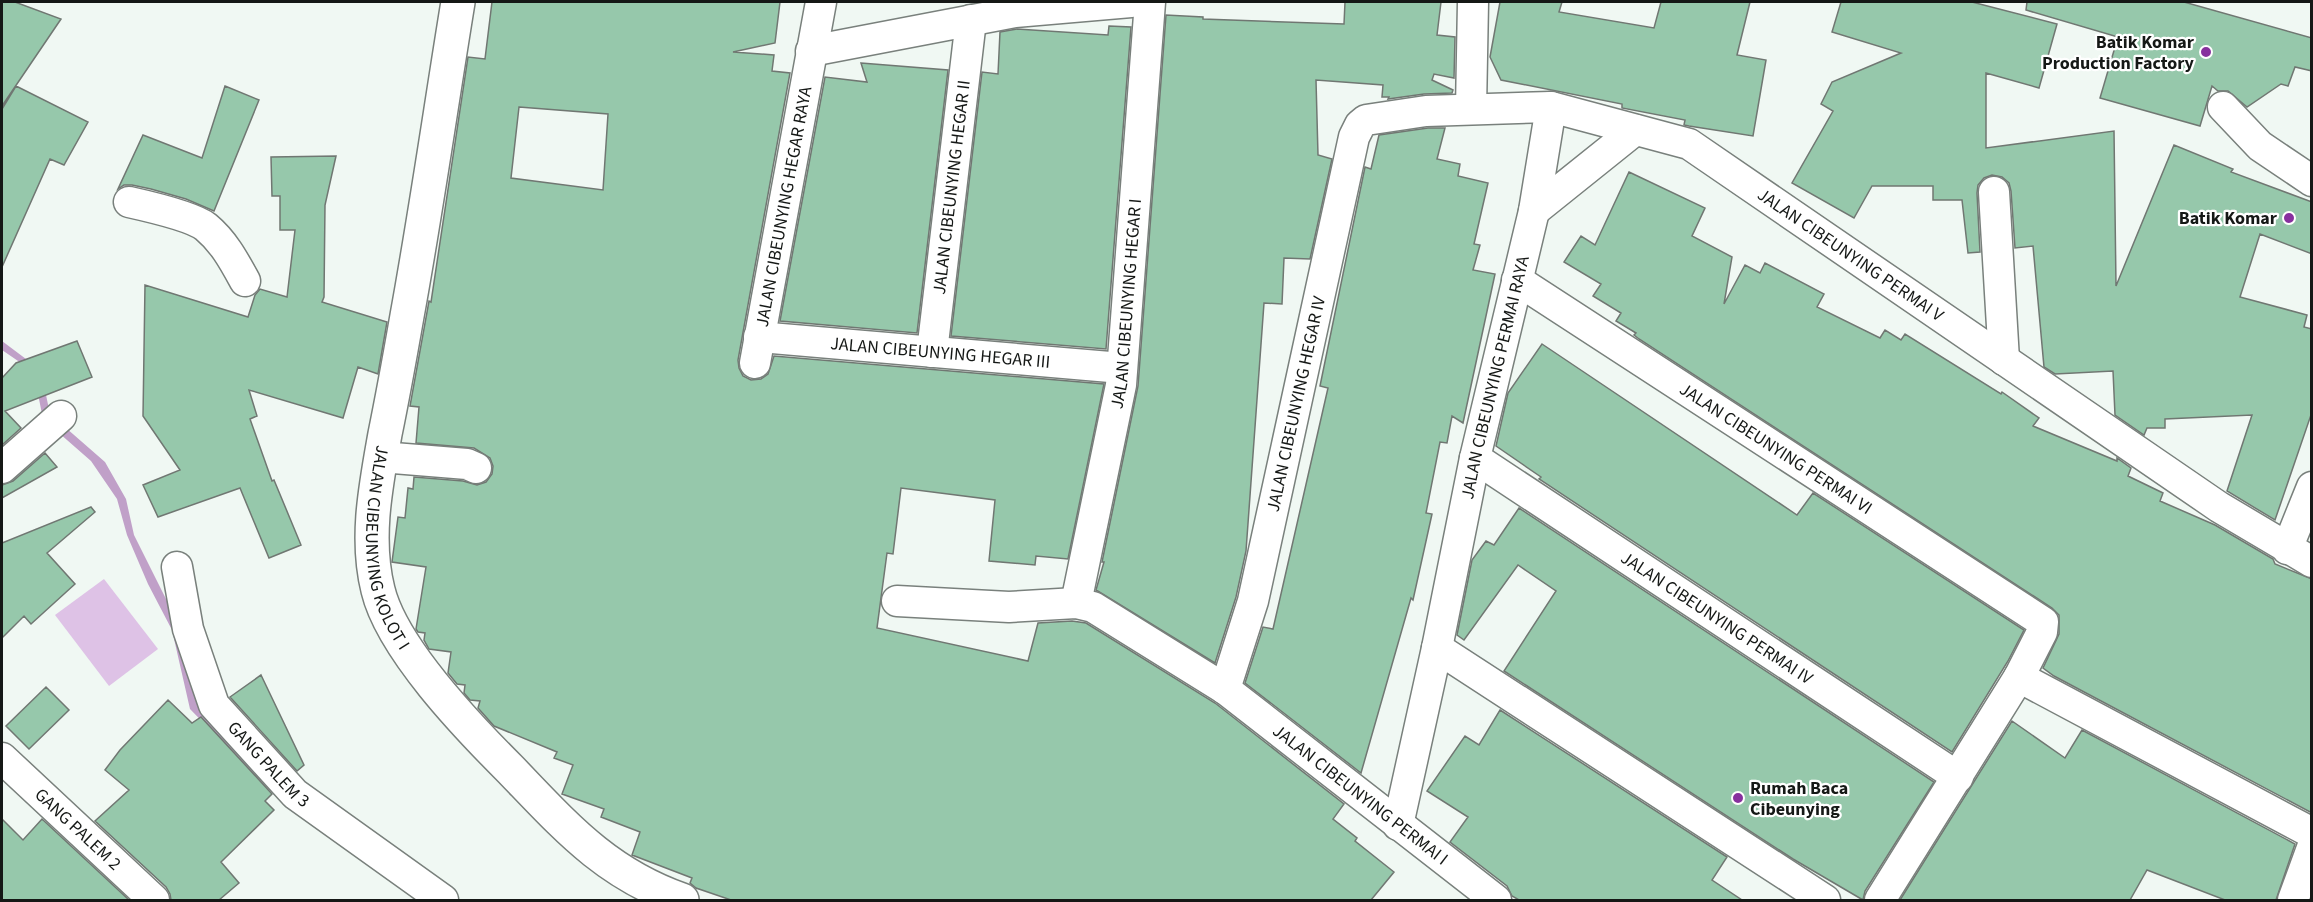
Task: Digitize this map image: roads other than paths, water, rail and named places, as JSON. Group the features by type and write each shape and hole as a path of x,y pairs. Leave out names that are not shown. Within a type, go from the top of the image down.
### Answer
{"street":[{"name":"JALAN CIBEUNYING KOLOT I","path":"458,2 373,507 372,544 378,589 388,617 408,651 470,728 570,831 628,876 652,890 682,900"},
{"name":"JALAN CIBEUNYING HEGAR RAYA","path":"757,350 821,2"},
{"path":"811,51 1015,12 1131,2"},
{"name":"JALAN CIBEUNYING HEGAR I","path":"1076,603 1121,385 1150,2"},
{"path":"1471,109 1473,2"},
{"name":"JALAN CIBEUNYING HEGAR II","path":"932,352 970,20"},
{"name":"JALAN CIBEUNYING PERMAI V","path":"1366,120 1426,111 1551,107 1689,144 2219,507 2299,555 2312,487"},
{"name":"JALAN CIBEUNYING PERMAI RAYA","path":"1398,825 1437,648 1475,458 1534,211 1551,107"},
{"path":"2223,107 2260,146 2312,181"},
{"name":"JALAN CIBEUNYING HEGAR IV","path":"1225,689 1253,602 1354,137 1360,125 1366,120"},
{"path":"1534,211 1635,130"},
{"path":"1994,192 2004,360"},
{"path":"129,202 158,209 204,225 225,247 245,281"},
{"name":"JALAN CIBEUNYING PERMAI VI","path":"1517,280 2043,622 2042,632 2019,677"},
{"name":"JALAN CIBEUNYING HEGAR III","path":"757,350 932,352 1122,368"},
{"path":"2,468 61,416"},
{"path":"381,457 467,464 476,468"},
{"name":"JALAN CIBEUNYING PERMAI IV","path":"1475,458 1958,777"},
{"name":"GANG PALEM 3","path":"177,567 188,629 214,705 296,794 443,900"},
{"path":"897,601 1009,607 1076,603"},
{"name":"JALAN CIBEUNYING PERMAI I","path":"1076,603 1093,607 1225,689 1496,900"},
{"path":"1437,648 1825,900"},
{"path":"1880,900 2019,677 2312,833"},
{"name":"GANG PALEM 2","path":"2,758 154,900"},
{"path":"2293,900 2312,848"}],"place":[{"name":"Batik Komar Production Factory","path":"2206,52"},
{"name":"Batik Komar","path":"2289,218"},
{"name":"Rumah Baca Cibeunying","path":"1738,798"}]}
